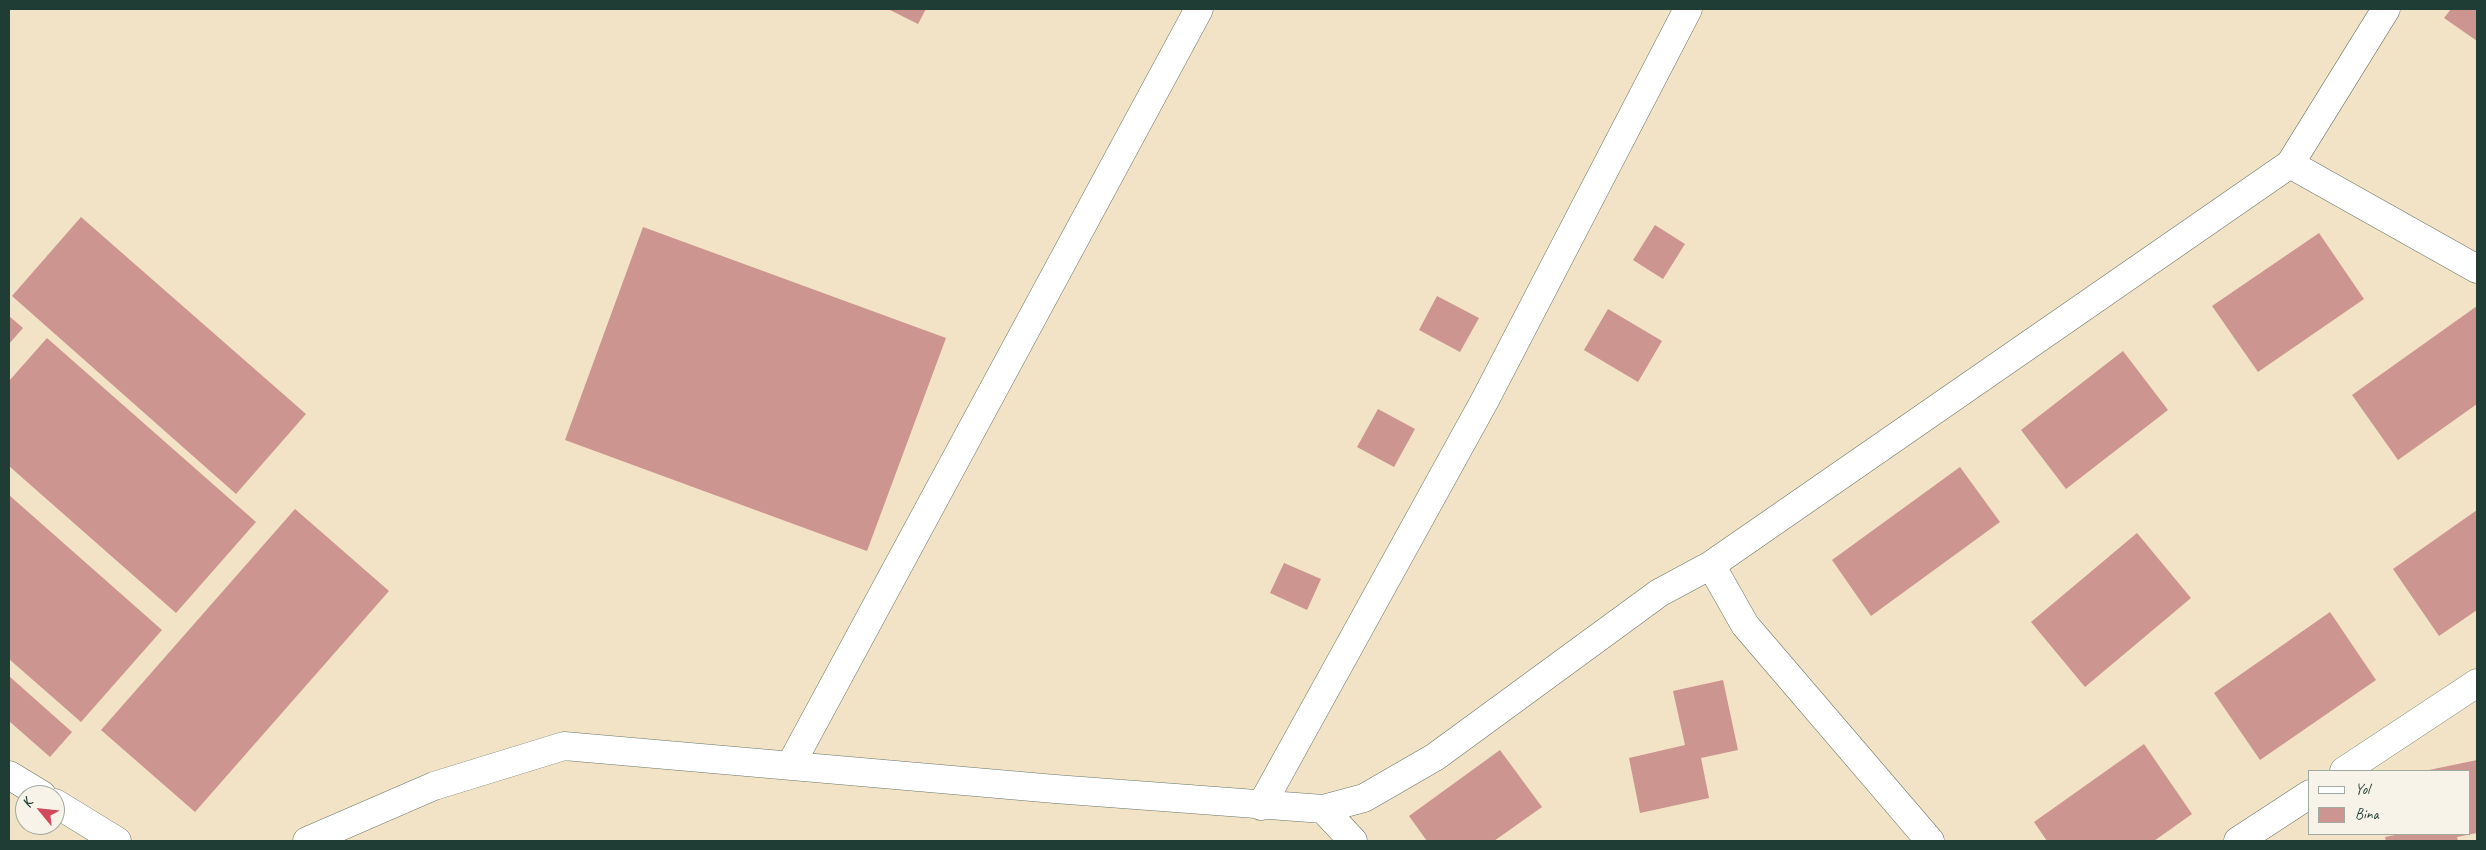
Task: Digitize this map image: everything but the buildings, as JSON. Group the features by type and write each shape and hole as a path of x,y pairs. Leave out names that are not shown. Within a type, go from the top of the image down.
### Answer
{"street":[{"path":"790,766 1199,9"},
{"path":"1261,806 1485,400 1688,9"},
{"path":"307,841 434,786 564,746 1261,806 1323,810 1364,798 1435,757 1658,593 1711,564 2290,164 2386,9"},
{"path":"2290,164 2477,269"},
{"path":"1711,564 1746,626 1930,841"},
{"path":"2346,770 2477,683"},
{"path":"9,775 26,785"},
{"path":"2238,841 2308,795"},
{"path":"65,809 117,841"},
{"path":"1323,810 1353,841"}]}
